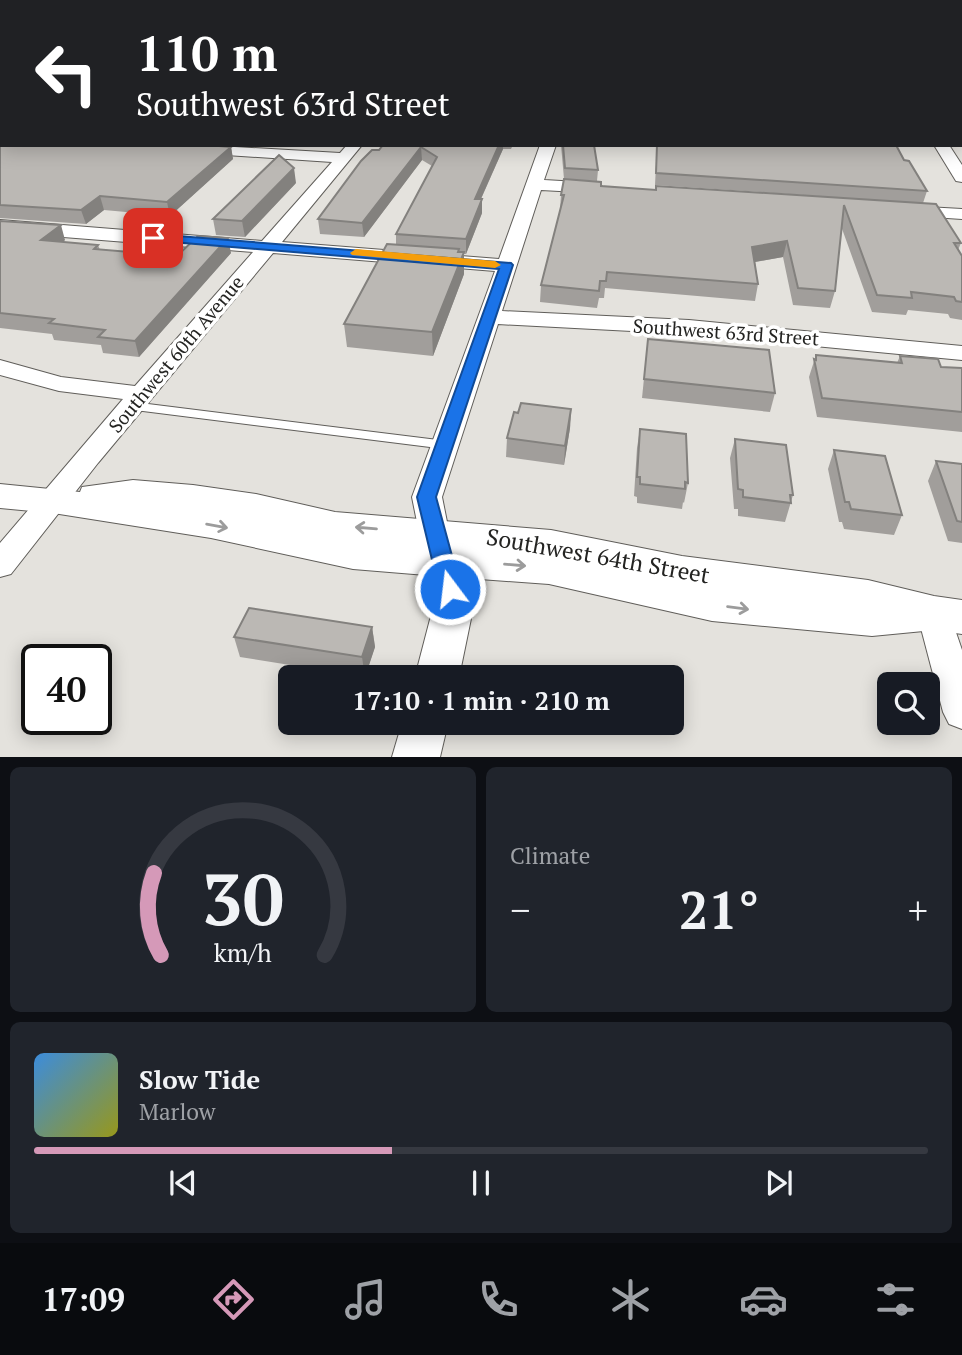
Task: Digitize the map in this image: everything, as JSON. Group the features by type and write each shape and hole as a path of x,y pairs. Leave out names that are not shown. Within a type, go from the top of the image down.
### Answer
{"street":[{"path":"440,665 454,604 427,497 547,147"},
{"path":"942,147 962,177"},
{"path":"186,149 349,152"},
{"name":"Southwest 60th Avenue","path":"0,565 349,152"},
{"path":"534,184 615,190"},
{"path":"892,209 962,214"},
{"path":"0,226 507,265"},
{"name":"Southwest 63rd Street","path":"489,317 689,327 962,353"},
{"path":"0,367 59,384 137,400"},
{"name":"Southwest 64th Street","path":"0,496 53,500 211,525 353,555 438,547 551,544 682,572 868,596 948,615"},
{"path":"948,615 962,712"},
{"path":"416,757 422,735"}],"lane":[{"path":"137,400 446,444"}],"building":[{"path":"0,147 231,147 167,202 100,196 81,210 0,205"},
{"path":"381,147 421,147 362,223 318,219 361,161 372,150 379,150"},
{"path":"421,147 498,147 475,199 482,199 466,239 396,234 437,157"},
{"path":"563,147 594,147 598,170 565,168"},
{"path":"657,147 897,147 927,191 656,173"},
{"path":"279,155 294,168 242,221 213,219"},
{"path":"564,179 601,182 601,186 656,190 656,186 936,204 961,243 954,243 962,256 962,302 956,301 954,297 911,292 912,298 877,295 844,205 835,291 798,288 787,241 752,247 758,284 607,272 606,281 600,281 599,291 541,285 564,195 561,195"},
{"path":"0,221 61,225 41,240 98,245 94,249 177,256 198,236 228,238 135,341 98,337 105,330 49,323 54,319 0,313"},
{"path":"387,244 459,249 458,252 464,252 432,332 344,324"},
{"path":"648,339 769,350 775,393 644,379"},
{"path":"816,355 902,363 900,356 938,359 941,367 962,368 962,412 822,398 814,359 816,360"},
{"path":"521,403 571,409 565,446 507,438 514,412 518,413"},
{"path":"640,429 686,434 688,483 685,482 685,489 640,484 640,477 637,477"},
{"path":"735,439 786,445 793,495 790,495 791,503 743,497 743,490 738,489"},
{"path":"834,450 885,456 902,515 851,509 849,502 845,502"},
{"path":"936,461 962,464 962,522 957,521"},
{"path":"249,608 372,627 362,657 234,637"}],"slow traffic":[{"path":"356,253 495,265"}],"route":[{"path":"153,238 507,265 427,497 450,589"}]}
